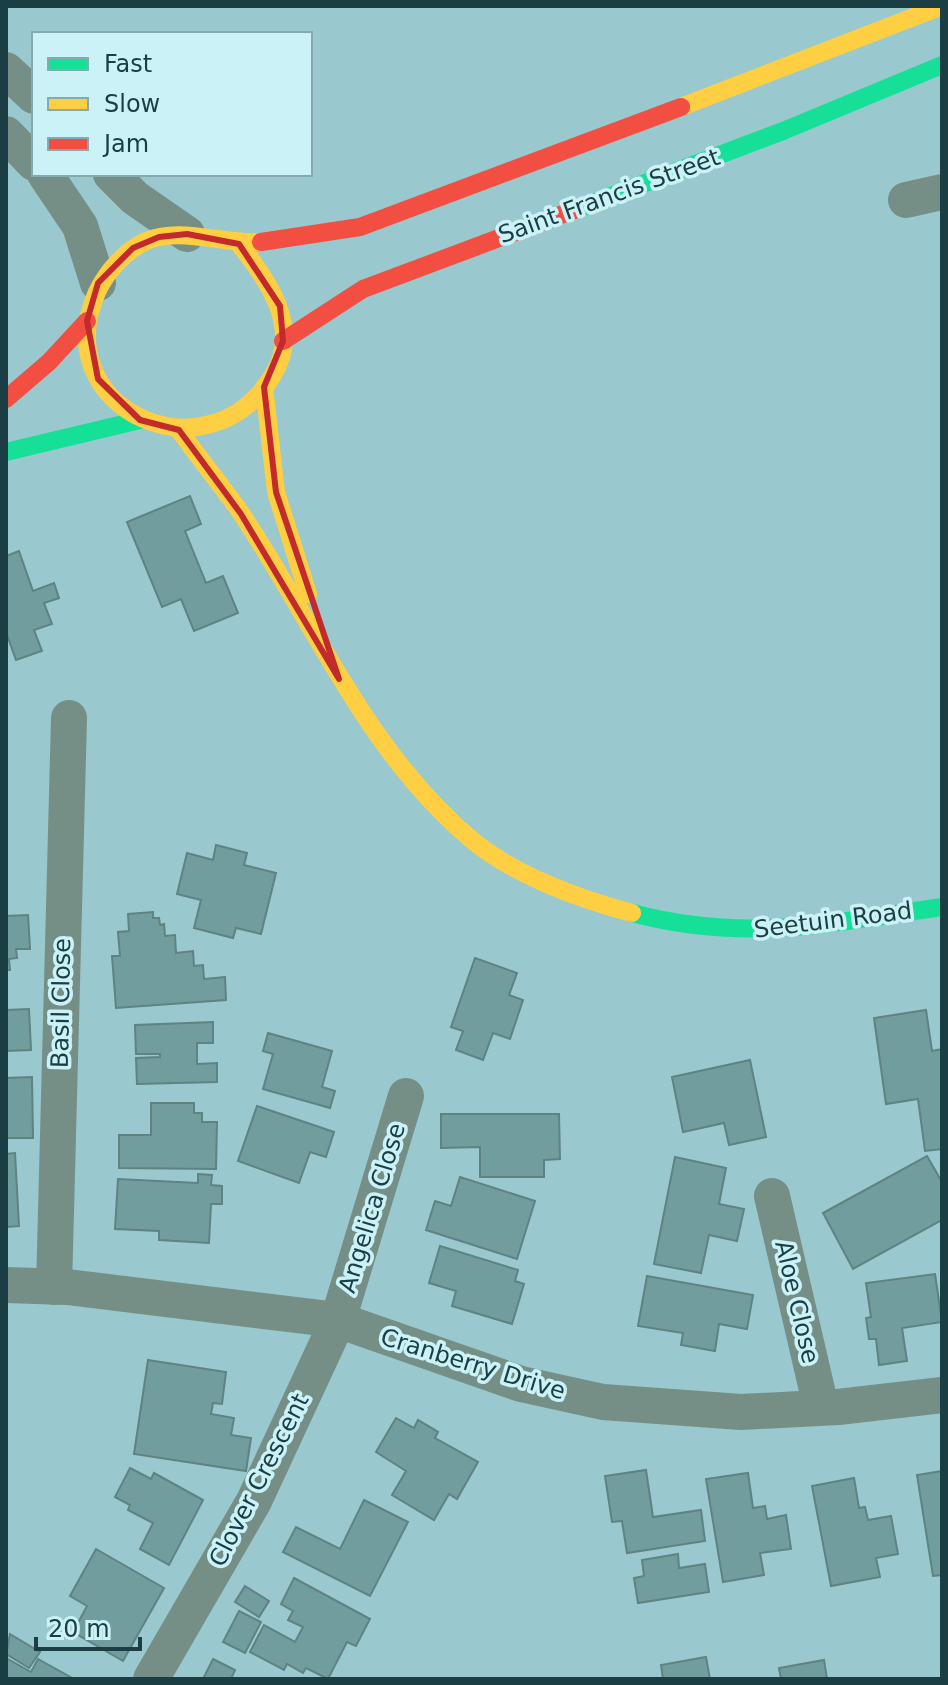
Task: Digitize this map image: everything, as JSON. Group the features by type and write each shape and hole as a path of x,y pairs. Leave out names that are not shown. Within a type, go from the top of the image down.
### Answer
{"street":[{"path":"239,244 265,276 280,306 283,341 274,374 255,402 227,422 198,430 179,430 140,420 116,403 98,379 88,351 87,321 98,283 133,248 159,237 187,234 239,244 347,230 826,55 942,6"},
{"name":"Saint Francis Street","path":"283,341 363,289 783,131 942,65"},
{"path":"6,70 32,94"},
{"path":"6,134 32,161"},
{"path":"46,176 80,226 98,283"},
{"path":"113,176 135,198 187,234"},
{"path":"906,200 942,192"},
{"path":"6,399 49,362 87,321"},
{"path":"264,387 276,492 316,619 339,679"},
{"path":"6,452 140,420"},
{"path":"179,430 241,514 339,679"},
{"name":"Seetuin Road","path":"339,679 402,769 473,841 534,877 587,901 655,919 717,930 769,931 942,907"},
{"name":"Basil Close","path":"54,1287 69,718"},
{"name":"Angelica Close","path":"338,1320 406,1096"},
{"name":"Aloe Close","path":"772,1196 821,1407"},
{"name":"Cranberry Drive","path":"6,1285 54,1287 338,1320 521,1384 603,1402 741,1412 942,1395"},
{"name":"Clover Crescent","path":"151,1679 254,1501 338,1320"}],"highlighted area":[{"path":"187,234 239,244 280,306 283,341 264,387 276,492 339,679 241,514 179,430 140,420 98,379 87,321 98,283 133,248 159,237"}],"building":[{"path":"190,496 201,524 185,531 206,583 223,576 238,613 194,631 181,599 162,607 127,522"},
{"path":"19,551 33,591 54,583 59,598 44,603 52,624 34,630 42,651 16,660 6,632 6,556"},
{"path":"216,845 247,853 244,865 276,873 261,934 236,928 233,938 194,928 201,900 177,894 187,853 213,860"},
{"path":"153,912 153,918 159,918 160,925 164,924 165,936 175,935 176,953 193,951 194,966 203,965 204,979 225,977 226,1000 116,1008 112,956 120,956 118,932 129,931 128,914"},
{"path":"28,915 30,949 16,949 17,958 9,959 10,970 6,970 6,916"},
{"path":"475,958 517,973 509,995 523,1000 510,1039 493,1033 483,1060 456,1050 463,1031 451,1027"},
{"path":"29,1009 31,1050 6,1051 6,1010"},
{"path":"926,1010 932,1051 942,1049 942,1149 925,1151 918,1099 886,1104 874,1018"},
{"path":"213,1022 213,1043 197,1043 197,1064 217,1063 217,1082 137,1084 136,1058 160,1057 160,1054 136,1054 135,1025"},
{"path":"268,1033 332,1051 322,1087 335,1091 330,1108 263,1089 273,1054 263,1051"},
{"path":"750,1060 766,1137 729,1145 724,1123 683,1132 672,1077"},
{"path":"32,1077 33,1138 6,1138 6,1078"},
{"path":"151,1103 194,1103 194,1113 202,1113 202,1122 217,1122 216,1169 119,1168 119,1135 151,1135"},
{"path":"257,1106 334,1132 326,1157 310,1152 299,1183 238,1161"},
{"path":"441,1114 559,1114 560,1159 544,1160 544,1177 480,1177 480,1147 441,1148"},
{"path":"15,1153 19,1226 6,1227 6,1154"},
{"path":"927,1156 942,1182 942,1220 853,1269 823,1213"},
{"path":"675,1157 726,1168 719,1204 744,1209 737,1241 709,1235 701,1273 654,1264"},
{"path":"198,1174 212,1175 211,1185 222,1186 222,1204 211,1204 209,1243 159,1240 159,1231 115,1229 118,1179 198,1183"},
{"path":"460,1177 535,1201 517,1259 426,1230 435,1201 451,1206"},
{"path":"440,1246 518,1270 515,1281 524,1284 512,1324 452,1306 456,1291 429,1283"},
{"path":"935,1274 942,1322 902,1328 907,1361 879,1365 876,1339 869,1339 866,1318 871,1317 866,1283"},
{"path":"647,1276 753,1295 747,1329 719,1324 715,1351 681,1345 683,1333 638,1326"},
{"path":"148,1360 226,1372 222,1404 213,1403 211,1414 234,1418 231,1435 251,1438 246,1471 134,1454"},
{"path":"396,1418 414,1428 418,1420 438,1432 435,1438 478,1462 457,1499 449,1494 434,1520 392,1495 406,1471 376,1452"},
{"path":"130,1468 151,1479 154,1473 203,1500 169,1565 140,1549 153,1523 128,1510 130,1505 115,1497"},
{"path":"646,1470 653,1517 701,1510 705,1541 627,1553 622,1521 612,1522 605,1476"},
{"path":"942,1471 942,1575 933,1576 917,1475"},
{"path":"748,1473 753,1508 765,1506 767,1519 786,1515 791,1549 760,1553 764,1575 723,1582 706,1479"},
{"path":"854,1478 859,1508 865,1507 868,1520 891,1516 898,1554 876,1558 880,1577 831,1586 812,1486"},
{"path":"364,1500 408,1522 370,1596 283,1552 296,1527 340,1549"},
{"path":"96,1549 164,1588 123,1661 73,1632 87,1606 70,1596"},
{"path":"678,1554 679,1568 705,1564 709,1592 638,1603 634,1578 644,1576 642,1560"},
{"path":"294,1578 370,1619 356,1646 347,1642 328,1679 306,1668 303,1673 287,1664 284,1670 250,1652 264,1625 295,1642 303,1627 288,1620 293,1611 281,1604"},
{"path":"245,1586 269,1601 259,1617 235,1602"},
{"path":"239,1611 261,1622 245,1653 223,1642"},
{"path":"10,1634 40,1652 29,1668 6,1654"},
{"path":"706,1657 710,1679 663,1679 661,1665"},
{"path":"6,1658 31,1672 38,1659 74,1679 6,1679"},
{"path":"213,1659 235,1670 231,1679 203,1679"},
{"path":"824,1660 827,1679 781,1679 779,1668"}],"traffic: fast":[{"path":"574,210 783,131 942,65"},
{"path":"6,452 140,420"},
{"path":"632,913 673,922 750,929 824,924 942,907"}],"traffic: slow":[{"path":"681,107 942,6"},
{"path":"239,244 261,273 278,305 283,322 281,357 273,375 245,407 211,424 175,427 141,418 113,398 93,370 87,334 97,292 106,277 131,250 159,237 174,235 261,242"},
{"path":"264,387 276,492 308,594"},
{"path":"179,430 241,513 372,727 435,805 489,853 527,875 591,901 632,913"}],"traffic: jam":[{"path":"261,242 360,227 681,107"},
{"path":"283,341 363,289 574,210"},
{"path":"6,399 49,362 87,321"}]}
